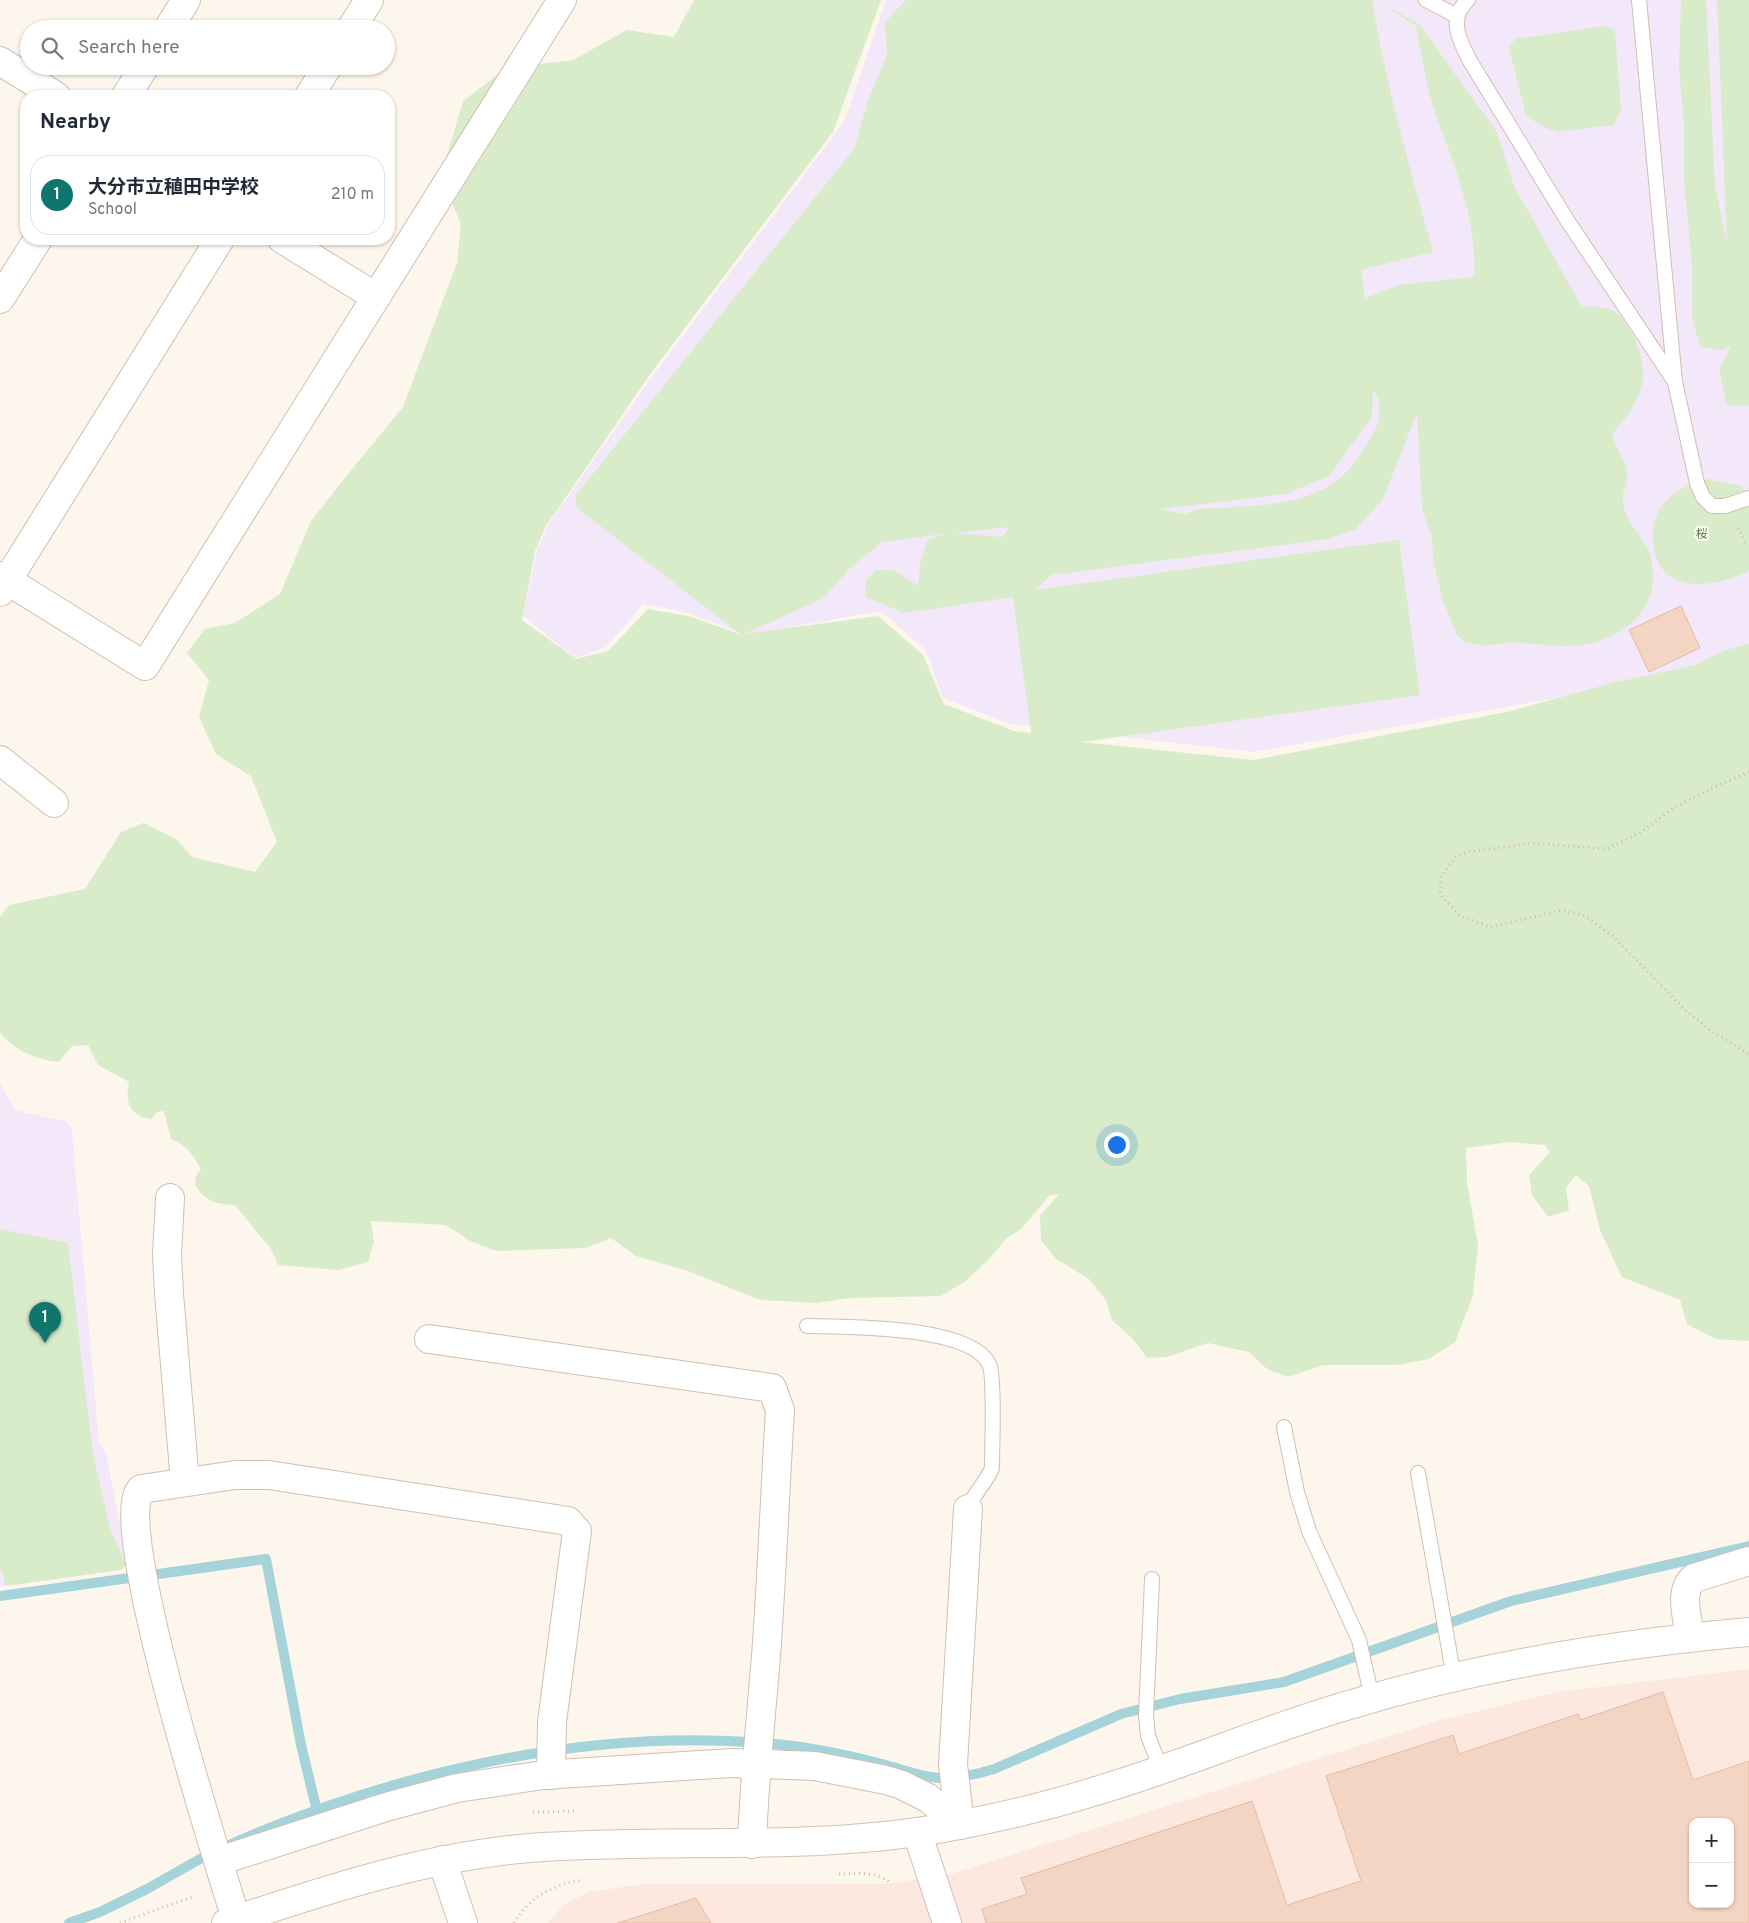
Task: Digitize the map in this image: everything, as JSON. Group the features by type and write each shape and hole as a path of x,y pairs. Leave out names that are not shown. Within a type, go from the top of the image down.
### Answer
{"street":[{"path":"174,20 186,0"},
{"path":"357,20 369,0"},
{"path":"216,245 2,583 145,666 562,0"},
{"path":"0,61 20,74"},
{"path":"22,75 46,90"},
{"path":"130,90 139,75"},
{"path":"313,90 322,75"},
{"path":"0,299 34,245"},
{"path":"292,245 376,297"},
{"path":"0,760 54,803"},
{"path":"170,1198 167,1255 169,1294 185,1482"},
{"path":"429,1339 772,1388 780,1410 752,1844"},
{"path":"551,1775 552,1722 577,1531 574,1525 568,1521 269,1475 235,1475 185,1482 141,1489 137,1494 136,1534 141,1577 184,1744 219,1861 231,1921 393,1871 442,1860 546,1847 837,1841 960,1825 1064,1800 1372,1698 1454,1678 1590,1650 1690,1637 1749,1632"},
{"path":"960,1825 954,1774 968,1509"},
{"path":"1690,1637 1685,1593 1689,1582 1694,1578 1749,1561"},
{"path":"219,1861 317,1828 423,1797 495,1781 758,1750 815,1766 902,1785 928,1798 960,1825"},
{"path":"917,1832 947,1923"},
{"path":"442,1860 463,1923"}],"lane":[{"path":"1426,0 1457,16"},
{"path":"1468,0 1457,16 1459,39 1470,61 1567,220 1675,382"},
{"path":"1639,0 1675,382 1696,483 1712,506 1725,506 1749,498"},
{"path":"807,1326 878,1328 906,1331 952,1340 982,1355 991,1370 992,1468 987,1480 972,1499 968,1509"},
{"path":"1284,1427 1297,1492 1309,1530 1359,1640 1372,1698"},
{"path":"1418,1473 1454,1678"},
{"path":"1152,1579 1146,1715 1148,1736 1161,1769"}],"path":[{"path":"1749,772 1710,789 1672,809 1640,833 1606,849 1535,843 1468,852 1456,856 1441,878 1440,894 1459,914 1490,927 1562,910 1585,916 1614,937 1685,1010 1710,1030 1749,1054"},
{"path":"836,1874 875,1874 884,1877 891,1884"},
{"path":"514,1923 521,1912 546,1891 559,1884 586,1879"},
{"path":"120,1923 202,1894"}],"shaded area":[{"path":"886,0 1749,0 1749,660 1712,670 1253,752 1011,724 943,698 926,650 881,611 746,635 685,612 643,604 605,648 575,658 523,616 537,550 550,522 648,382 845,120"},
{"path":"0,1083 15,1110 67,1122 72,1131 99,1443 106,1453 126,1556 126,1565 121,1570 0,1587"},
{"path":"1749,1669 1749,1923 548,1923 564,1904 589,1892 643,1884 885,1884 948,1875 1441,1720 1558,1692"}],"green space":[{"path":"694,0 881,0 833,132 651,373 546,526 535,551 522,620 576,659 608,651 648,609 688,616 740,634 577,508 575,496 854,149 869,98 887,55 885,22 906,0 1372,0 1391,95 1433,252 1361,270 1365,298 1399,285 1474,277 1472,235 1468,215 1457,174 1433,104 1416,26 1380,3 1419,24 1497,132 1514,186 1582,307 1603,307 1615,312 1630,329 1635,340 1642,363 1642,384 1634,405 1612,434 1627,473 1623,499 1625,511 1628,519 1647,547 1652,564 1653,579 1651,593 1639,616 1619,632 1583,645 1565,646 1515,643 1478,645 1465,642 1457,635 1443,601 1433,560 1432,538 1422,509 1417,413 1383,499 1355,530 1327,539 1052,575 1034,590 1399,540 1420,695 1082,742 1253,760 1507,712 1616,682 1695,665 1726,650 1749,644 1749,1341 1716,1339 1687,1324 1680,1300 1622,1277 1600,1230 1589,1186 1576,1175 1566,1188 1569,1210 1548,1217 1532,1195 1529,1175 1550,1152 1545,1145 1509,1142 1466,1148 1467,1183 1478,1245 1473,1296 1455,1342 1429,1359 1397,1365 1323,1365 1288,1377 1267,1369 1249,1352 1208,1343 1167,1357 1147,1358 1133,1339 1112,1320 1106,1300 1089,1279 1056,1259 1041,1240 1040,1216 1059,1194 1050,1195 1021,1229 1007,1238 990,1258 965,1282 940,1296 851,1298 815,1303 760,1300 688,1271 636,1256 611,1238 585,1248 496,1251 470,1241 446,1225 371,1221 374,1242 368,1262 338,1270 278,1265 271,1249 235,1205 212,1201 199,1191 195,1185 196,1176 201,1169 189,1151 171,1139 164,1111 157,1112 151,1119 133,1111 128,1101 129,1082 98,1065 88,1045 72,1046 59,1062 43,1059 18,1049 0,1032 0,917 9,905 85,889 121,832 143,823 176,839 192,857 255,872 277,842 251,776 216,754 199,717 209,680 187,653 205,629 235,623 280,594 311,521 403,407 457,263 461,224 441,176 463,101 507,68 573,60 627,30 674,37","holes":["1373,390 1378,399 1380,410 1376,427 1348,470 1337,480 1322,489 1306,496 1270,504 1197,509 1186,514 1160,509 1286,494 1329,476 1372,417","1044,523 1010,527 1002,537 955,533","943,534 927,541 920,564 918,586 894,570 876,570 866,580 865,597 904,613 1013,597 1031,733 1014,731 944,704 923,655 878,616 744,634 824,598 849,569 882,542"]},
{"path":"1681,0 1706,0 1715,186 1727,242 1717,0 1749,0 1749,405 1727,406 1719,369 1731,346 1722,350 1700,347 1692,317 1692,265 1684,181 1684,124 1679,69"},
{"path":"1605,26 1615,30 1621,110 1614,125 1558,132 1546,128 1526,116 1509,48 1515,39"},
{"name":"桜","path":"1707,479 1741,486 1749,496 1749,571 1718,582 1687,583 1674,578 1663,570 1656,557 1653,538 1655,520 1663,505 1672,495 1685,487"},
{"path":"0,1229 68,1243 93,1455 110,1528 126,1565 121,1570 5,1586 2,1570 0,1570"}],"building":[{"path":"1681,606 1700,648 1649,672 1629,630"},
{"path":"1663,1692 1693,1780 1749,1761 1749,1923 986,1923 982,1909 1027,1894 1021,1878 1252,1801 1287,1905 1361,1881 1326,1776 1453,1735 1459,1754 1578,1714 1580,1720"},
{"path":"696,1898 711,1923 618,1923"}],"waterway":[{"path":"229,1845 293,1819 359,1796 427,1776 496,1760 565,1749 635,1742 705,1740 788,1745 842,1755 926,1776 940,1778 967,1776 994,1769 1121,1714 1180,1699 1284,1682 1511,1601 1749,1546"},
{"path":"0,1596 266,1559 301,1745 317,1811"},
{"path":"69,1923 100,1912 147,1889 214,1851"}],"place":[{"name":"大分市立稙田中学校","path":"45,1343"}]}
